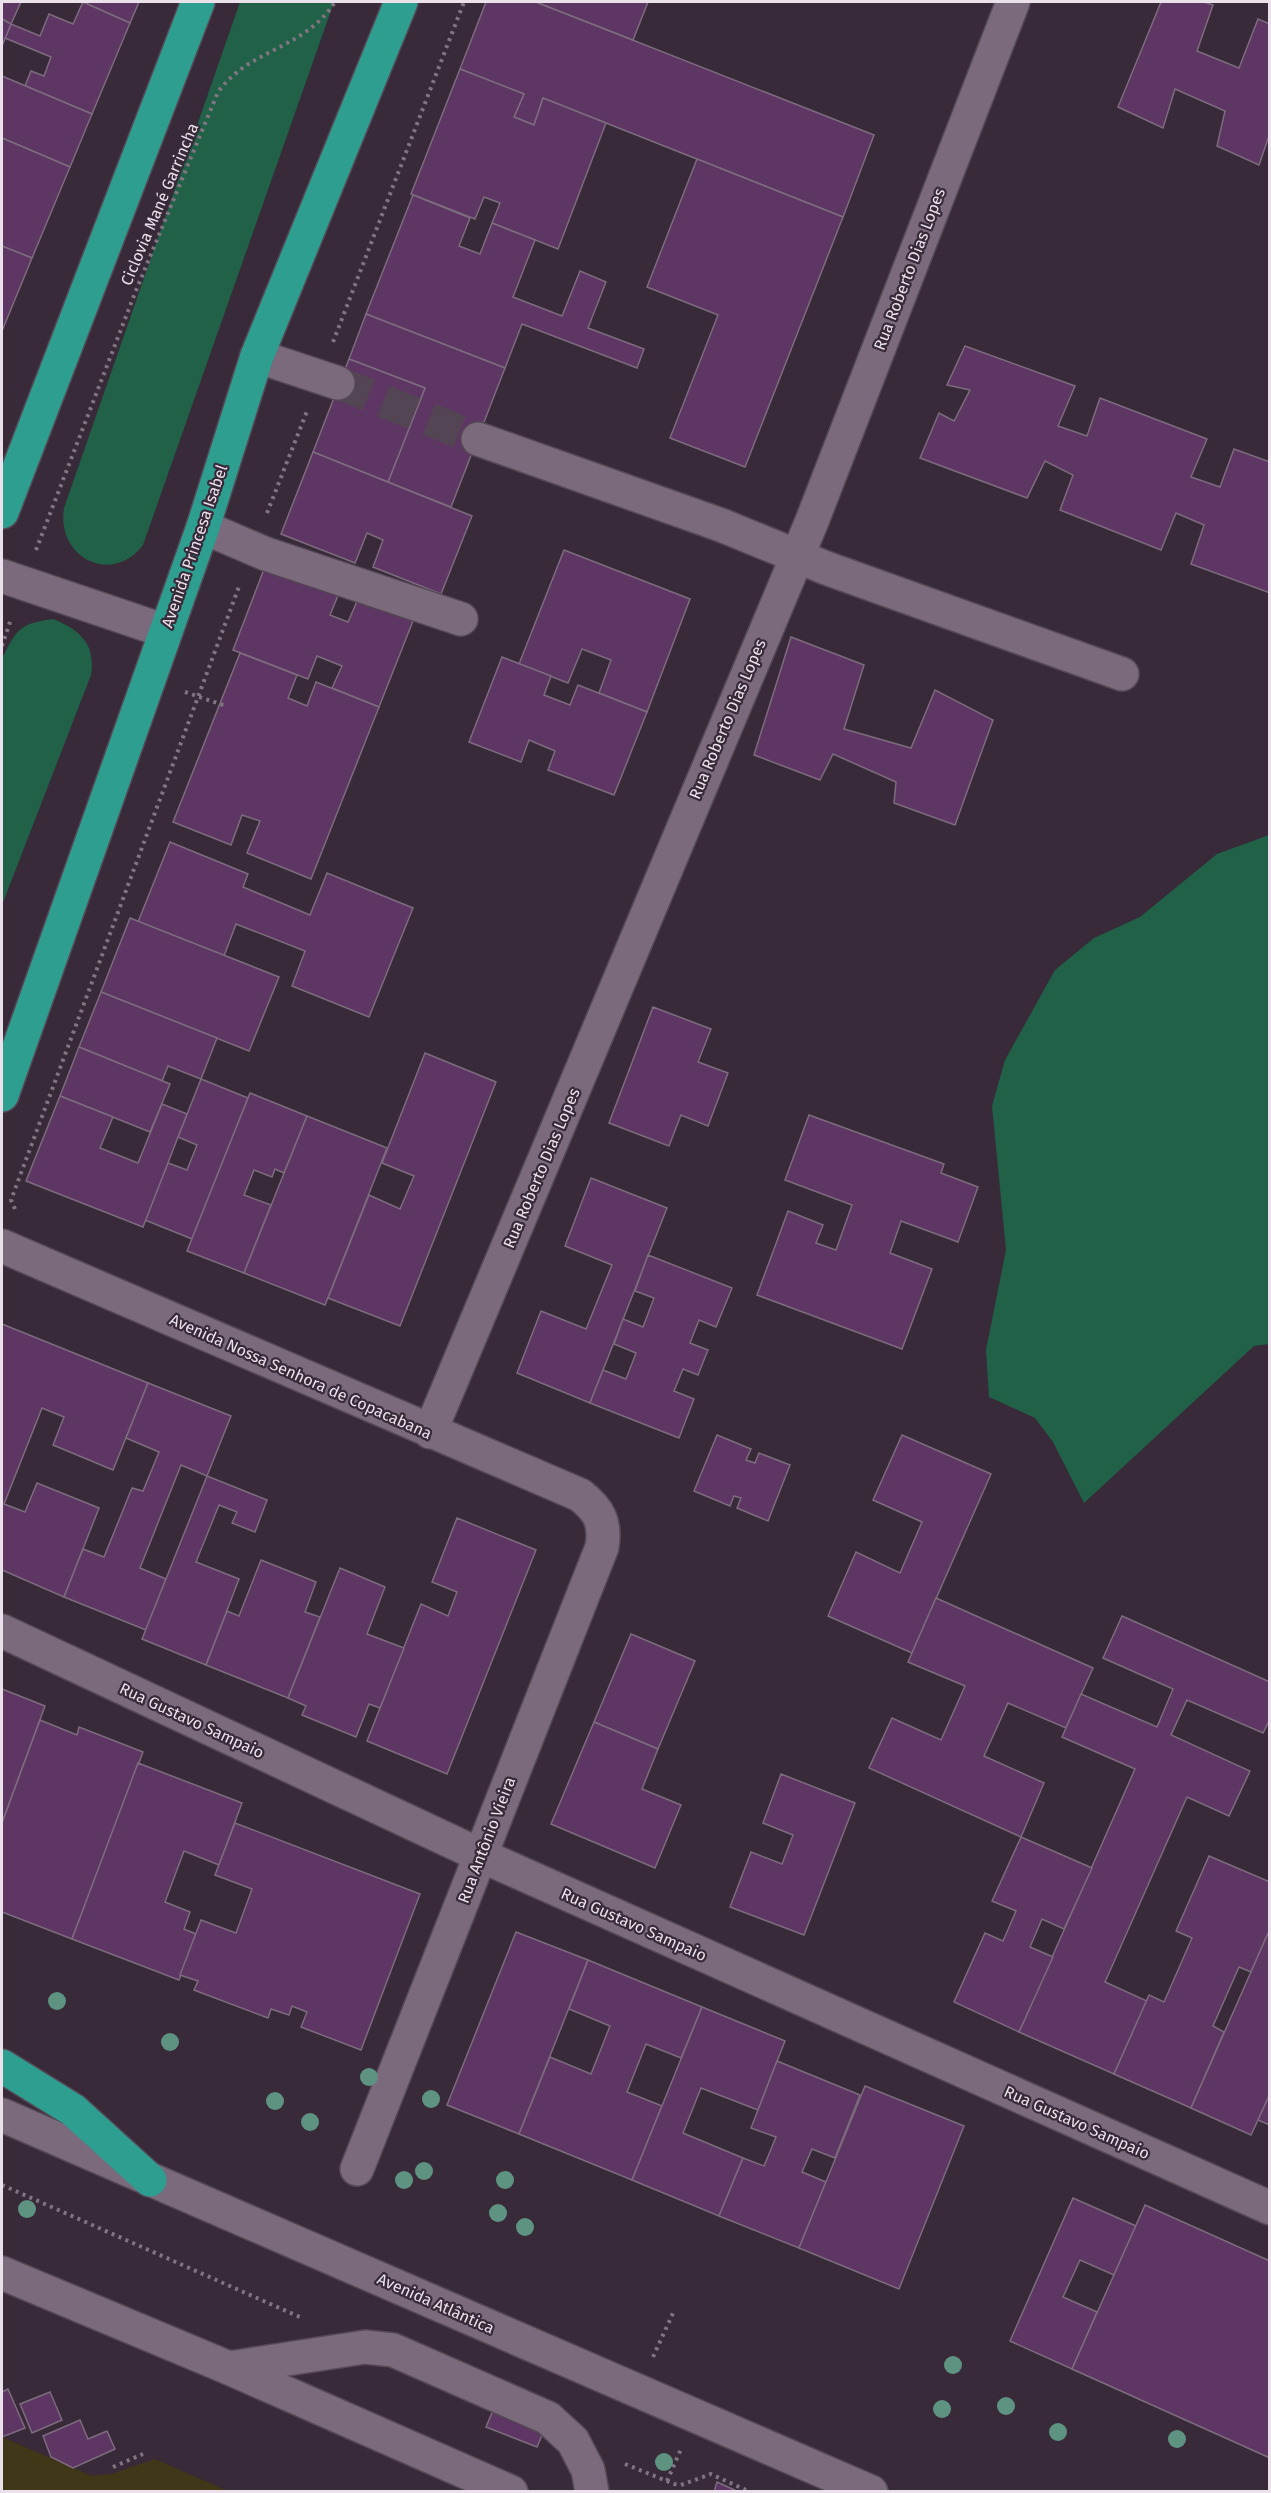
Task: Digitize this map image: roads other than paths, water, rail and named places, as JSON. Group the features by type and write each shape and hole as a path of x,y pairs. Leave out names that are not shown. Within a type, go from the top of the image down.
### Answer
{"highway":[{"path":"2,512 198,2"},
{"name":"Avenida Princesa Isabel","path":"2,1095 202,527 257,356 401,2"},
{"path":"2,2066 73,2110 150,2180"}],"street":[{"name":"Rua Roberto Dias Lopes","path":"430,1432 795,556 812,521 1013,2"},
{"path":"257,356 329,380"},
{"path":"478,439 721,525 795,556 1122,674"},
{"path":"202,527 253,549 461,619"},
{"path":"2,576 165,631"},
{"name":"Avenida Nossa Senhora de Copacabana","path":"2,1246 580,1495 598,1510"},
{"name":"Rua Antônio Vieira","path":"357,2169 602,1547 605,1531 598,1510"},
{"name":"Rua Gustavo Sampaio","path":"2,1631 480,1855 1269,2208"},
{"name":"Avenida Atlântica","path":"2,2115 321,2252 858,2489"},
{"path":"2,2274 229,2368 511,2492"},
{"path":"229,2368 365,2347 393,2350 548,2418 573,2441 588,2470 592,2492"}],"tunnel":[{"path":"338,383 478,439"}]}
